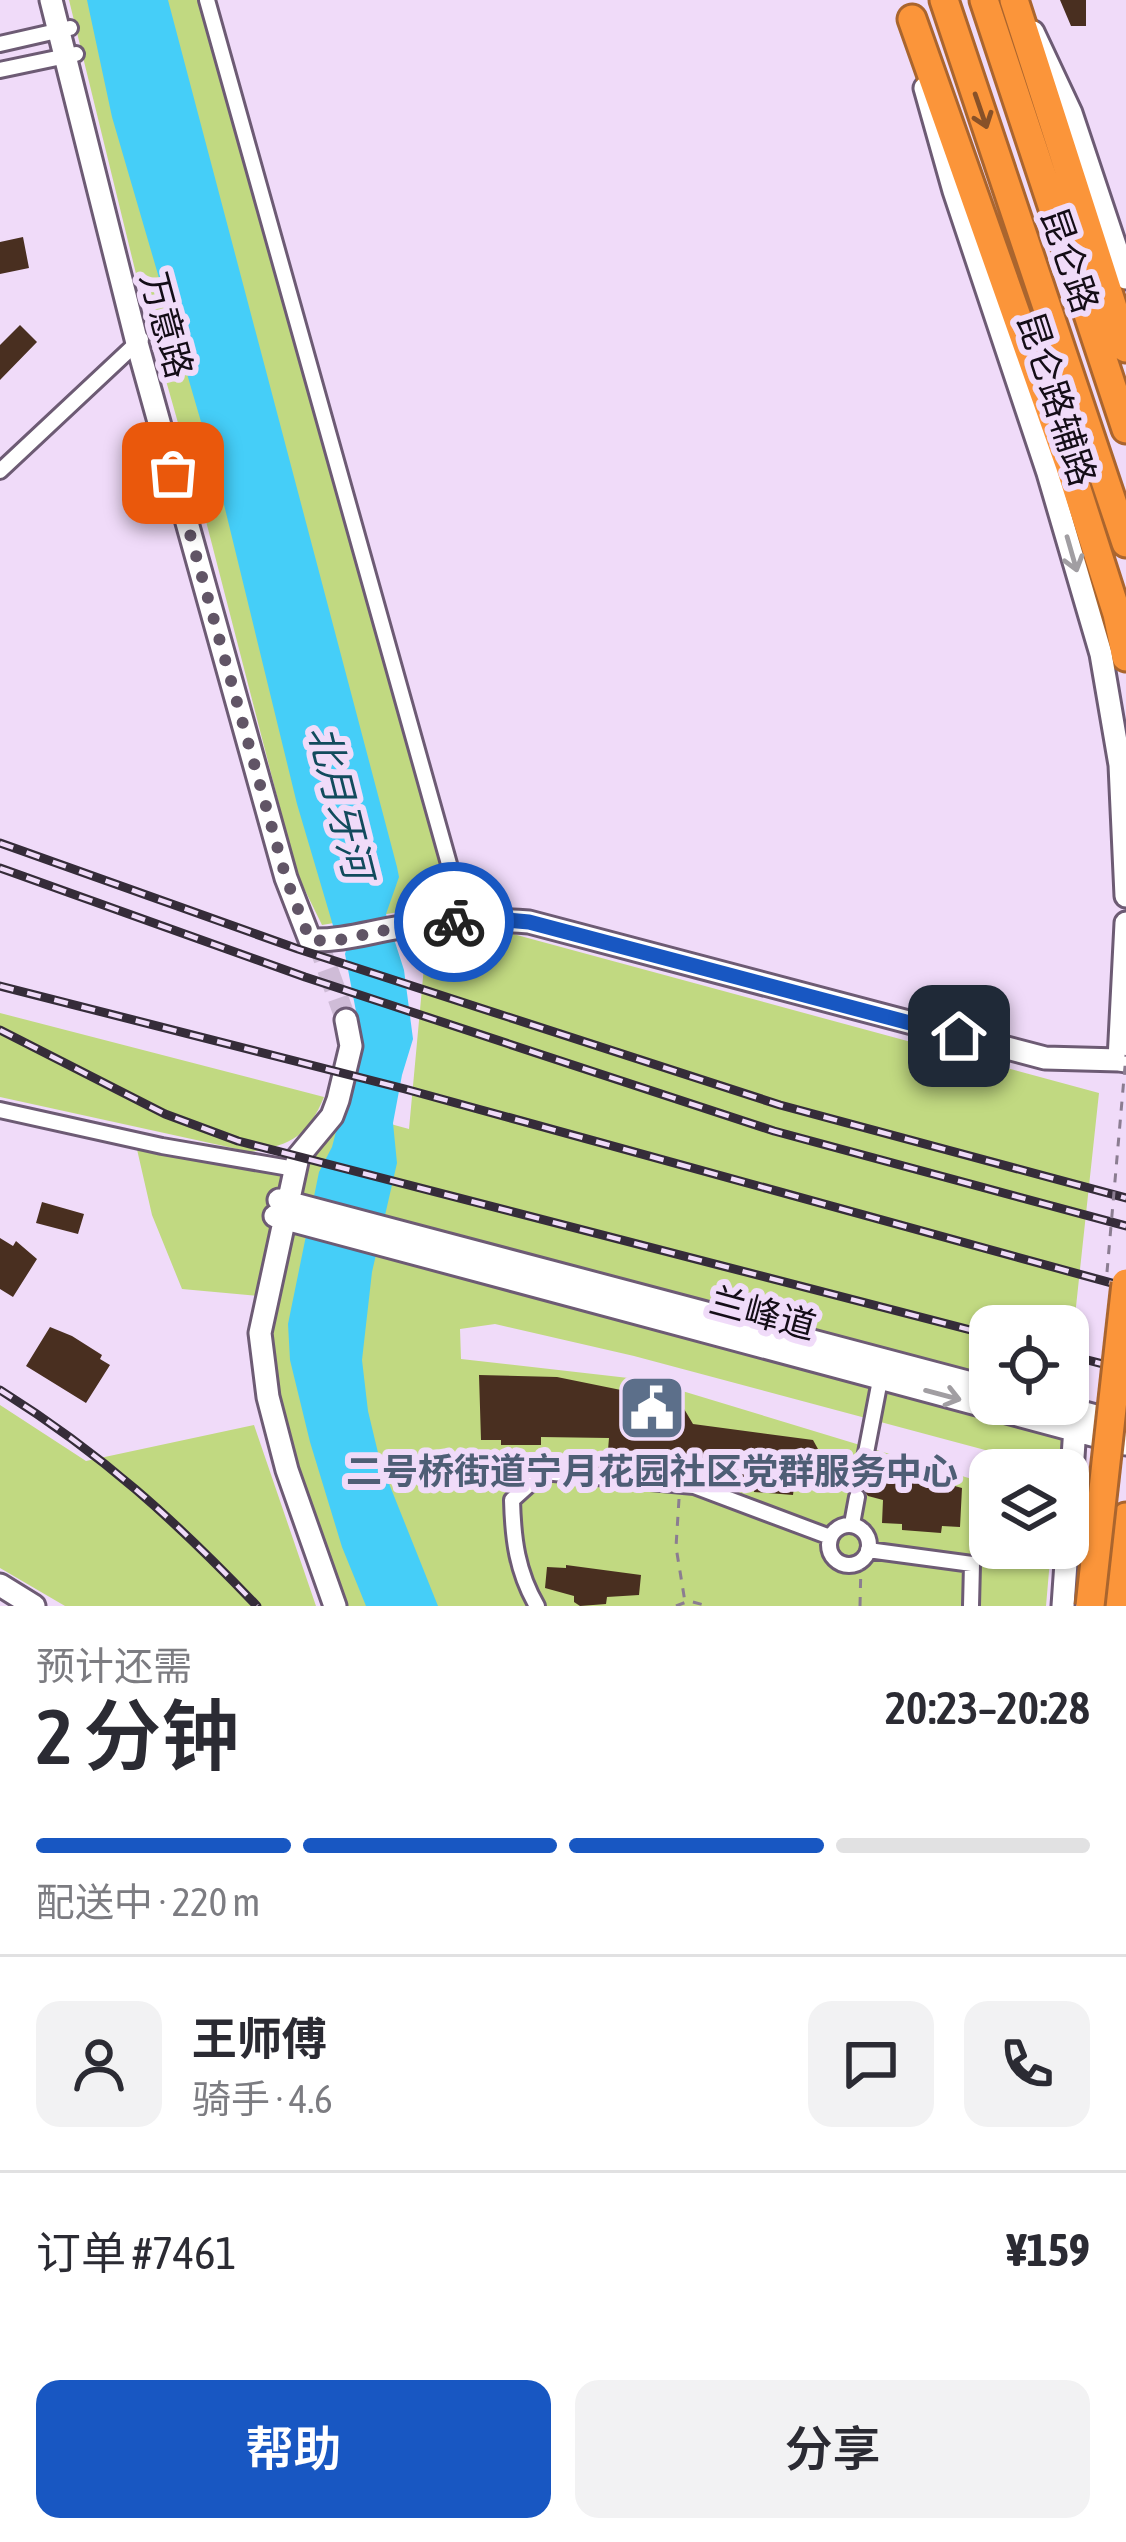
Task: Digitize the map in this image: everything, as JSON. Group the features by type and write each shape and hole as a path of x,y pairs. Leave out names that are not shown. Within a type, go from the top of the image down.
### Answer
{"highway":[{"name":"昆仑路","path":"944,0 1126,543"},
{"name":"昆仑路","path":"984,0 1126,429"},
{"path":"1015,0 1126,348"},
{"path":"910,6 960,162 1070,464 1126,657"},
{"path":"1090,1606 1126,1283"},
{"path":"1119,1606 1126,1517"}],"street":[{"name":"万意路","path":"52,0 64,29 141,339 292,875 320,941 465,921"},
{"name":"万意路","path":"64,0 64,29"},
{"path":"207,0 465,921 529,922 1045,1058 1124,1059 1126,923"},
{"path":"1015,0 1071,113 1126,278"},
{"name":"昆仑路辅路","path":"910,6 926,95 1101,654 1124,798 1126,896"},
{"path":"0,44 64,29"},
{"path":"0,70 71,55"},
{"path":"0,471 141,339"},
{"path":"291,1168 335,1108 351,1046 342,1018 342,1059"},
{"path":"332,1606 287,1470 262,1358 263,1309 286,1211 290,1154 328,1113 333,1097"},
{"path":"0,1110 291,1168"},
{"name":"兰峰道","path":"286,1211 969,1392"},
{"path":"865,1458 882,1369"},
{"name":"兰峰道","path":"882,1369 969,1384"},
{"name":"兰峰道","path":"1089,1422 1126,1424"},
{"name":"兰峰道","path":"1085,1425 1126,1444"},
{"path":"537,1606 513,1546 512,1500 543,1472 694,1486 830,1537"},
{"path":"852,1525 857,1497"},
{"path":"865,1556 864,1531 852,1525 838,1527 830,1537 829,1551 837,1561 849,1565 865,1556 972,1564 971,1606"},
{"path":"1063,1606 1066,1569"},
{"path":"0,1588 24,1606"},
{"path":"0,1588 34,1606"}],"path":[{"path":"1123,1095 1124,1059"},
{"path":"680,1485 676,1547 685,1602"},
{"path":"860,1606 865,1556"},
{"path":"676,1606 698,1601 708,1606"}],"green space":[{"path":"69,0 198,0 452,903 322,925 297,874 207,525 138,282"},
{"path":"513,934 1099,1093 1076,1305 969,1305 969,1425 1063,1425 1061,1449 981,1449 634,1356 495,1324 460,1329 461,1359 646,1380 969,1478 969,1569 1049,1569 1046,1606 341,1606 304,1511 264,1334 270,1297 182,1289 152,1215 136,1145 304,1171 339,1110 409,1129 426,945"},
{"path":"0,1013 324,1097 304,1130 277,1146 251,1152 0,1097"},
{"path":"0,1405 86,1461 254,1425 316,1606 65,1606 0,1568"}],"water":[{"name":"北月牙河","path":"87,0 168,0 397,867 399,877 386,914 404,970 413,1039 393,1123 397,1163 372,1272 362,1360 380,1461 438,1606 366,1606 342,1547 290,1360 288,1324 319,1172 332,1147 359,1043 345,954 348,944 334,929 297,804 218,480 112,117"}],"building":[{"path":"1060,0 1086,0 1086,26 1071,26"},
{"path":"23,237 29,268 0,274 0,242"},
{"path":"20,325 37,342 0,380 0,345"},
{"path":"42,1202 84,1214 78,1234 36,1223"},
{"path":"0,1238 13,1246 16,1241 37,1259 13,1297 0,1289"},
{"path":"50,1327 102,1355 100,1359 110,1365 86,1403 26,1366"},
{"path":"479,1375 557,1377 680,1402 693,1424 813,1440 818,1449 854,1459 862,1469 874,1464 962,1488 960,1527 942,1526 941,1533 902,1530 902,1524 882,1523 883,1500 868,1496 860,1486 848,1491 812,1482 812,1489 794,1487 793,1495 754,1492 754,1486 734,1484 736,1467 669,1452 668,1460 628,1457 628,1451 608,1450 609,1438 541,1437 541,1445 481,1440"},
{"path":"566,1565 641,1575 639,1595 607,1597 606,1604 580,1606 574,1596 545,1588 547,1567"}],"tunnel":[{"path":"317,940 346,1020"},
{"path":"857,1497 865,1458"}],"railway":[{"path":"0,843 298,949 780,1105 1126,1198"},
{"path":"0,868 305,977 774,1131 1126,1226"},
{"path":"0,986 405,1089 1126,1287"},
{"path":"0,1030 165,1114 238,1141 969,1330"},
{"path":"1089,1360 1126,1370"},
{"path":"0,1390 136,1489 257,1606"}],"way so far":[{"path":"173,473 286,878 310,940 334,941 454,922"}],"place":[{"name":"二号桥街道宁月花园社区党群服务中心","path":"652,1408"}],"route":[{"path":"454,922 484,918 529,922 959,1036"}]}
